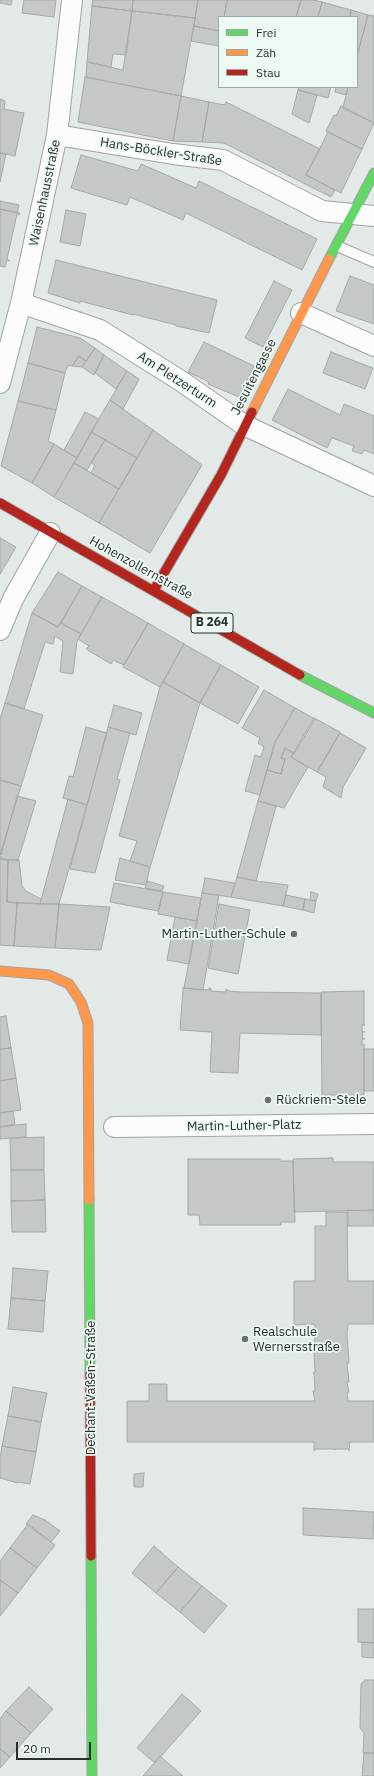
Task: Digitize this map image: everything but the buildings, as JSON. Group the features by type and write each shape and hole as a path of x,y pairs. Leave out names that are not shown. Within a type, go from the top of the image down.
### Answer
{"street":[{"name":"Waisenhausstraße","path":"0,383 21,303 57,135 72,0"},
{"name":"Hans-Böckler-Straße","path":"57,135 173,154 223,160 322,211 374,216"},
{"name":"Jesuitengasse","path":"154,590 221,475 244,424 374,173"},
{"name":"Am Pletzerturm","path":"21,303 100,330 244,424 374,486"},
{"path":"301,313 374,346"},
{"name":"Hohenzollernstraße","path":"0,503 316,684 374,713"},
{"path":"0,630 13,599 50,533"},
{"name":"Dechant-Vaßen-Straße","path":"0,971 49,975 69,984 81,1002 88,1023 92,1776"},
{"name":"Martin-Luther-Platz","path":"114,1127 374,1124"}],"lane":[{"path":"337,246 374,262"}],"traffic: fast":[{"path":"329,259 374,173"},
{"path":"300,675 374,713"},
{"path":"89,1200 90,1374"},
{"path":"91,1556 92,1776"}],"traffic: slow":[{"path":"252,412 329,259"},
{"path":"0,971 49,975 69,984 81,1002 88,1023 89,1200"}],"traffic: jam":[{"path":"154,590 221,475 252,412"},
{"path":"0,503 300,675"},
{"path":"90,1374 91,1556"}],"place":[{"name":"Martin-Luther-Schule","path":"294,934"},
{"name":"Rückriem-Stele","path":"268,1100"},
{"name":"Realschule Wernersstraße","path":"245,1339"}]}
